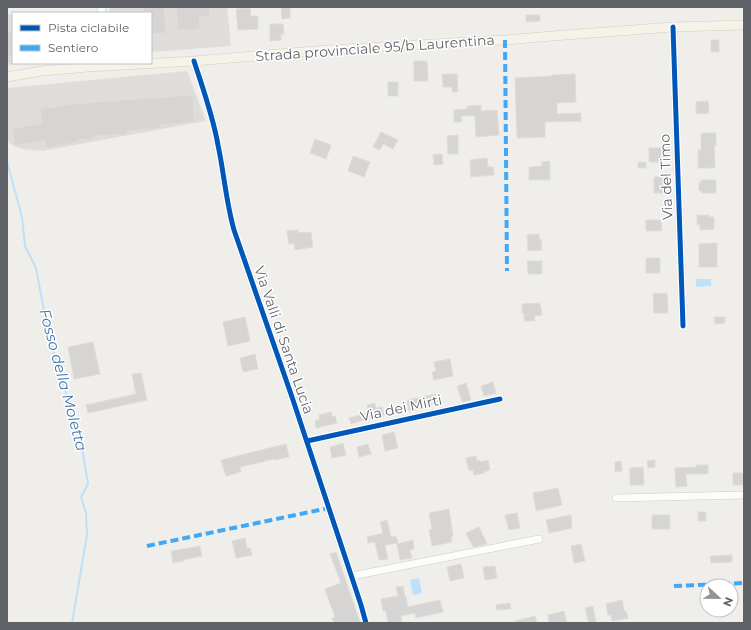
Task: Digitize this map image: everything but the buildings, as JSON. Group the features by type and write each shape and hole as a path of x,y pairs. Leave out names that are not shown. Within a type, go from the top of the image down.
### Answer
{"main road":[{"name":"Strada provinciale 95/b Laurentina","path":"152,63 194,61 327,50 505,40 673,27 744,25"},
{"name":"Strada provinciale 95/b Laurentina","path":"7,76 88,65 114,64"}],"street":[{"name":"Via del Timo","path":"673,27 683,326"},
{"name":"Via Valli di Santa Lucia","path":"194,61 217,139 228,205 234,230 363,608 366,623"},
{"name":"Via dei Mirti","path":"306,441 500,399"},
{"path":"616,498 744,495"},
{"path":"352,576 539,539"}],"shaded area":[{"path":"110,7 227,7 231,46 152,52 152,12 109,12"},
{"path":"7,14 12,15 12,64 14,64 7,65"},
{"path":"187,71 206,121 42,151 22,149 10,144 7,139 7,88"}],"water":[{"path":"696,279 711,279 711,286 696,287"},
{"path":"419,578 422,593 413,595 410,580"}],"waterway":[{"name":"Fosso della Moletta","path":"7,162 22,217 25,246 36,268 49,337 79,430 88,484 81,497 86,513 87,535 72,623"}],"marked path":[{"path":"505,40 507,271"},
{"path":"147,546 329,508"},
{"path":"674,586 744,583"}],"cycle path":[{"path":"673,27 683,326"},
{"path":"194,61 208,103 213,124 234,230 292,397 366,623"},
{"path":"307,441 500,399"}]}
